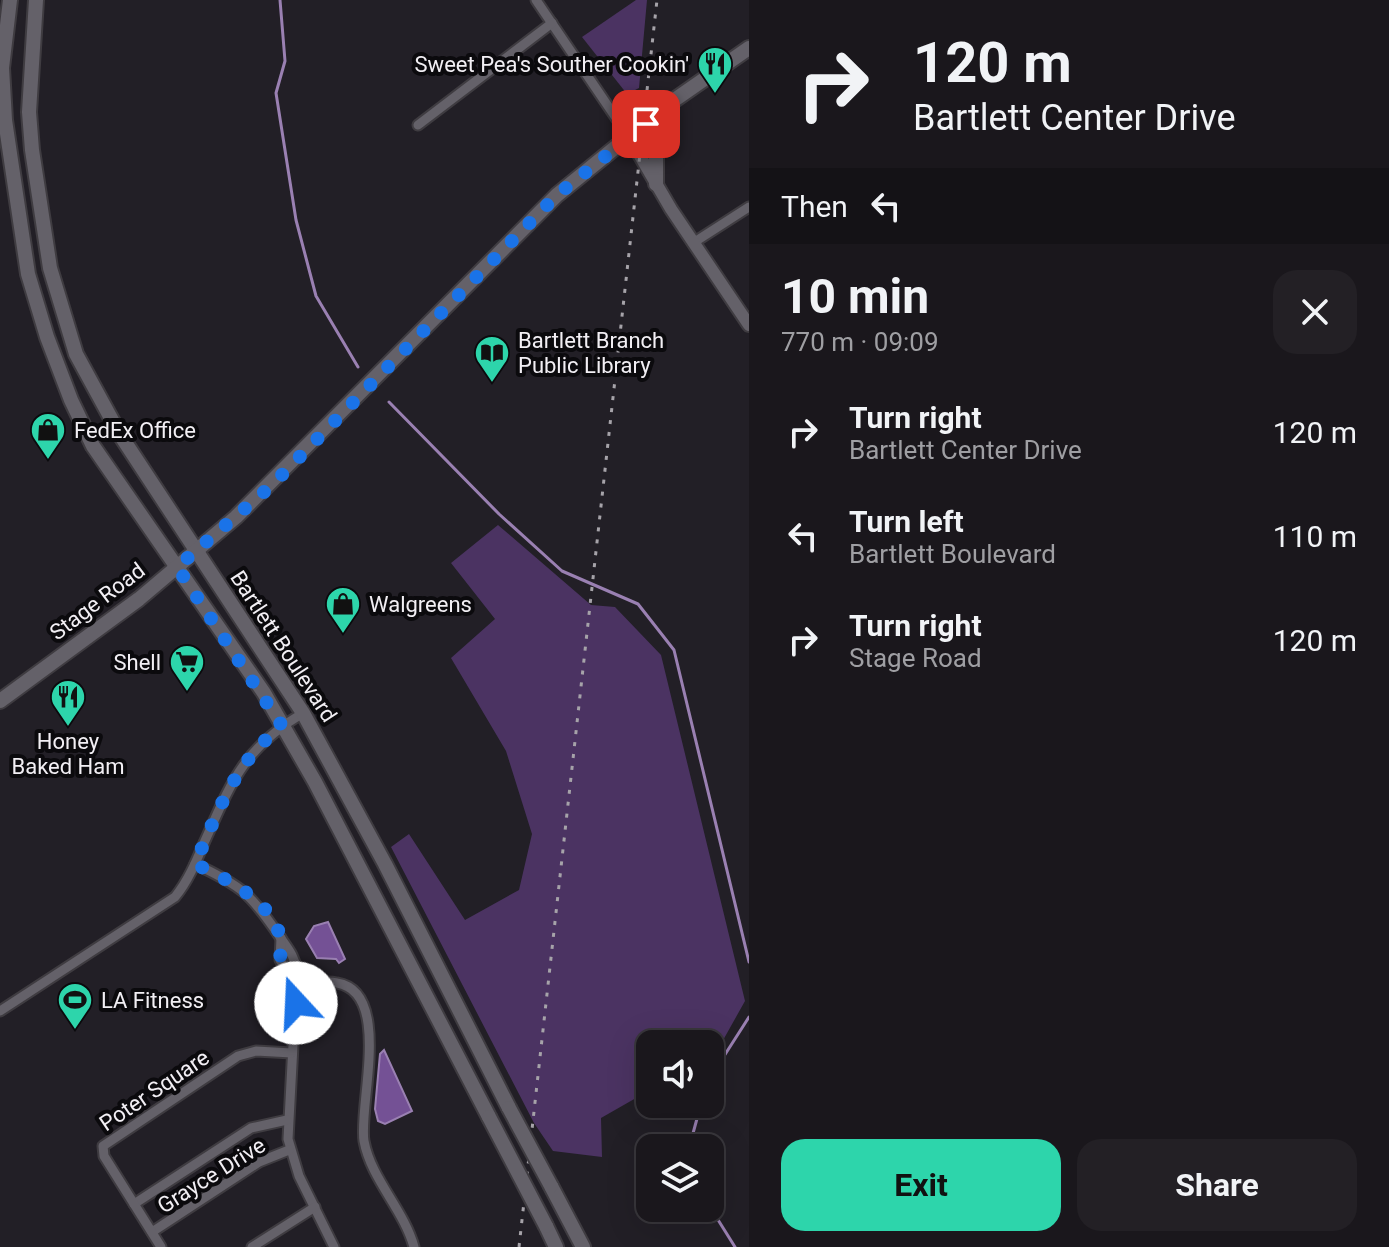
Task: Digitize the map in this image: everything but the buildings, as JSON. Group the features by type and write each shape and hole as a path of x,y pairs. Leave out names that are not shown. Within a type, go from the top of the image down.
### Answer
{"main road":[{"name":"Bartlett Boulevard","path":"10,0 2,68 5,120 28,274 47,337 93,446 282,726 556,1247"},
{"name":"Bartlett Boulevard","path":"36,0 29,112 50,268 76,354 104,409 303,713 583,1247"},
{"name":"Stage Road","path":"0,701 139,599 271,486 557,195 670,103 749,48"},
{"path":"656,184 656,154 670,103"}],"street":[{"path":"536,0 629,137 693,243 749,325"},
{"path":"418,125 552,23"},
{"path":"693,243 749,207"},
{"path":"0,1011 160,910 182,889 230,784 250,753 303,713"},
{"path":"195,864 226,879 258,902 281,938 280,960 294,986 287,1120 289,1150 334,1247"},
{"path":"294,986 340,983 352,990 360,1003 370,1033 364,1144 414,1247"},
{"name":"Poter Square","path":"161,1247 104,1156 106,1142 243,1053 292,1053"},
{"name":"Grayce Drive","path":"134,1204 251,1128 287,1120"},
{"name":"Grayce Drive","path":"152,1232 259,1162 289,1150"},
{"path":"252,1247 315,1207"}],"shaded area":[{"path":"636,0 647,0 639,88 627,94 582,37"},
{"path":"498,525 591,605 615,607 661,655 745,1001 724,1038 724,1030 636,1030 636,1098 601,1118 602,1157 553,1151 534,1123 391,847 409,834 465,920 519,890 532,834 506,751 451,658 495,619 451,563"},
{"path":"328,922 345,959 339,963 336,959 317,958 306,939 314,926"},
{"path":"384,1050 412,1111 385,1124 378,1121 375,1109 380,1054"}],"waterway":[{"path":"280,0 285,61 276,93 296,220 316,296 358,367"},
{"path":"389,402 499,514 562,571 638,604 674,650 749,962"},
{"path":"724,1056 749,1017"},
{"path":"693,1134 697,1118"},
{"path":"719,1222 735,1247"}],"railway":[{"path":"519,1247 657,0"}],"place":[{"name":"Sweet Pea's Souther Cookin'","path":"715,95"},
{"name":"Bartlett Branch Public Library","path":"492,384"},
{"name":"FedEx Office","path":"48,461"},
{"name":"Walgreens","path":"343,635"},
{"name":"Shell","path":"187,693"},
{"name":"Honey Baked Ham","path":"68,728"},
{"name":"LA Fitness","path":"75,1031"}],"route":[{"path":"296,1003 294,984 288,979 280,960 281,938 258,902 237,885 195,864 230,784 250,753 282,726 264,693 177,567 271,486 557,195 646,124"}]}
